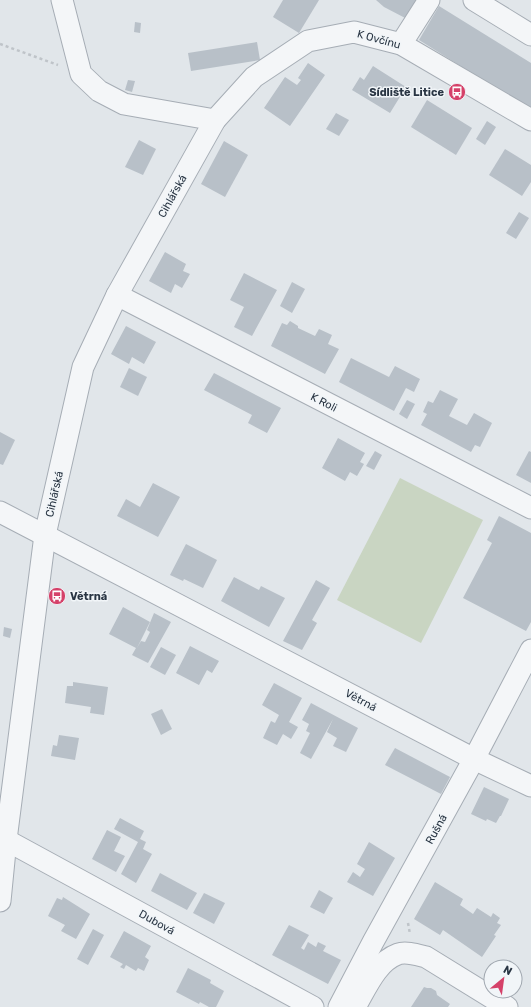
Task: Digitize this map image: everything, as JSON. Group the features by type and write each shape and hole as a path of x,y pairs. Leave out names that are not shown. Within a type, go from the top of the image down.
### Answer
{"street":[{"path":"62,0 81,74 99,91 124,104 214,120"},
{"path":"402,44 429,0"},
{"path":"474,0 531,35"},
{"name":"K Ovčínu","path":"214,120 254,77 308,41 354,32 402,44 531,120"},
{"name":"Cihlářská","path":"0,901 3,839 45,535 83,367 117,295 214,120"},
{"name":"K Roli","path":"117,295 531,508"},
{"name":"Větrná","path":"0,512 474,759 531,786"},
{"name":"Rušná","path":"340,1007 373,942 474,759 531,650"},
{"name":"Dubová","path":"3,839 313,1007"},
{"path":"355,1007 377,970 399,953 426,957 507,1007"}],"path":[{"path":"0,44 81,74"}],"green space":[{"path":"400,478 483,520 421,643 337,600"}],"building":[{"path":"283,0 319,0 299,33 273,17"},
{"path":"376,0 421,0 409,20 384,7"},
{"path":"439,6 531,63 531,110 419,40"},
{"path":"135,22 141,23 140,33 134,32"},
{"path":"257,42 260,60 191,71 188,53"},
{"path":"308,63 325,75 290,126 264,108 285,77 297,85 301,80 298,78"},
{"path":"373,66 406,87 390,113 352,90 360,77 364,80"},
{"path":"128,80 135,81 132,92 125,90"},
{"path":"427,100 472,128 456,155 411,127"},
{"path":"336,113 349,120 339,136 326,129"},
{"path":"487,121 496,127 485,145 476,139"},
{"path":"139,140 156,149 143,175 125,167"},
{"path":"224,141 248,155 225,197 201,184"},
{"path":"505,149 531,165 531,182 522,196 489,175"},
{"path":"519,212 529,218 516,239 506,233"},
{"path":"165,252 186,264 183,271 190,274 182,288 175,284 171,293 149,281"},
{"path":"244,273 277,290 252,336 234,327 244,307 230,300"},
{"path":"292,282 305,289 292,313 280,306"},
{"path":"290,321 298,326 298,328 315,336 319,329 332,335 328,344 339,349 325,374 271,346 282,323 287,325"},
{"path":"126,326 156,342 144,364 132,357 129,364 111,354"},
{"path":"351,358 389,377 395,366 420,379 414,392 406,388 394,411 339,382"},
{"path":"129,368 147,377 138,396 120,387"},
{"path":"214,373 281,408 267,433 248,423 252,415 204,390"},
{"path":"440,390 458,399 449,416 467,425 474,413 492,423 480,447 475,445 471,452 421,425 427,414 423,412 428,401 433,403"},
{"path":"407,400 415,404 407,419 399,414"},
{"path":"0,432 15,440 3,465 0,464"},
{"path":"338,438 365,453 360,462 364,464 357,476 350,472 345,481 322,468"},
{"path":"375,451 382,455 374,470 366,466"},
{"path":"529,451 531,452 531,483 516,475"},
{"path":"153,483 180,497 158,537 117,516 126,499 140,507"},
{"path":"499,516 531,533 531,622 526,631 463,598 492,543 487,540"},
{"path":"186,544 217,560 203,588 184,579 183,581 170,575"},
{"path":"234,577 259,590 261,586 285,598 269,627 221,601"},
{"path":"316,580 330,588 312,620 317,623 302,650 283,641"},
{"path":"123,607 150,622 137,648 141,641 145,642 150,632 147,630 154,613 171,622 148,663 132,655 136,648 109,634"},
{"path":"4,627 12,629 10,638 3,636"},
{"path":"190,646 219,661 212,673 207,670 199,685 176,673"},
{"path":"161,647 176,655 165,675 150,667"},
{"path":"73,682 108,687 104,715 90,713 91,707 65,703 67,686 73,686"},
{"path":"274,683 302,698 289,722 298,727 291,739 283,734 277,745 263,738 271,721 275,723 279,715 262,705"},
{"path":"311,703 358,728 346,752 333,746 337,738 327,732 333,719 311,759 300,753 310,733 306,731 309,724 302,720"},
{"path":"162,709 172,729 161,735 151,714"},
{"path":"59,735 79,738 75,760 51,756 53,745 57,746"},
{"path":"395,748 450,777 441,794 385,765"},
{"path":"484,787 509,799 496,823 487,819 486,821 471,814"},
{"path":"120,818 144,831 140,839 146,842 143,849 152,854 136,883 121,874 138,842 114,829"},
{"path":"107,830 121,837 114,851 125,856 116,872 92,859"},
{"path":"369,842 395,858 373,896 347,882 353,872 360,877 365,869 357,864"},
{"path":"160,873 197,893 187,910 151,891"},
{"path":"435,882 463,899 460,905 473,914 477,908 491,917 493,913 500,918 497,923 501,925 494,935 496,936 482,957 443,930 440,935 414,919"},
{"path":"319,890 333,898 324,914 310,907"},
{"path":"204,893 225,903 214,924 193,913"},
{"path":"63,897 90,914 76,939 61,931 65,925 48,916 57,898 62,900"},
{"path":"289,925 309,935 301,948 304,950 308,942 316,947 318,942 326,946 323,951 341,960 328,984 272,955"},
{"path":"93,929 104,935 88,965 77,959"},
{"path":"124,931 151,946 145,957 149,960 144,971 138,968 136,971 126,965 124,969 120,967 123,964 110,957"},
{"path":"188,968 211,980 210,983 224,991 216,1007 209,1007 200,1002 199,1004 176,992"},
{"path":"424,987 431,988 436,991 437,995 450,1004 448,1007 411,1007"}],"place":[{"name":"Sídliště Litice","path":"457,92"},
{"name":"Větrná","path":"57,596"}]}
